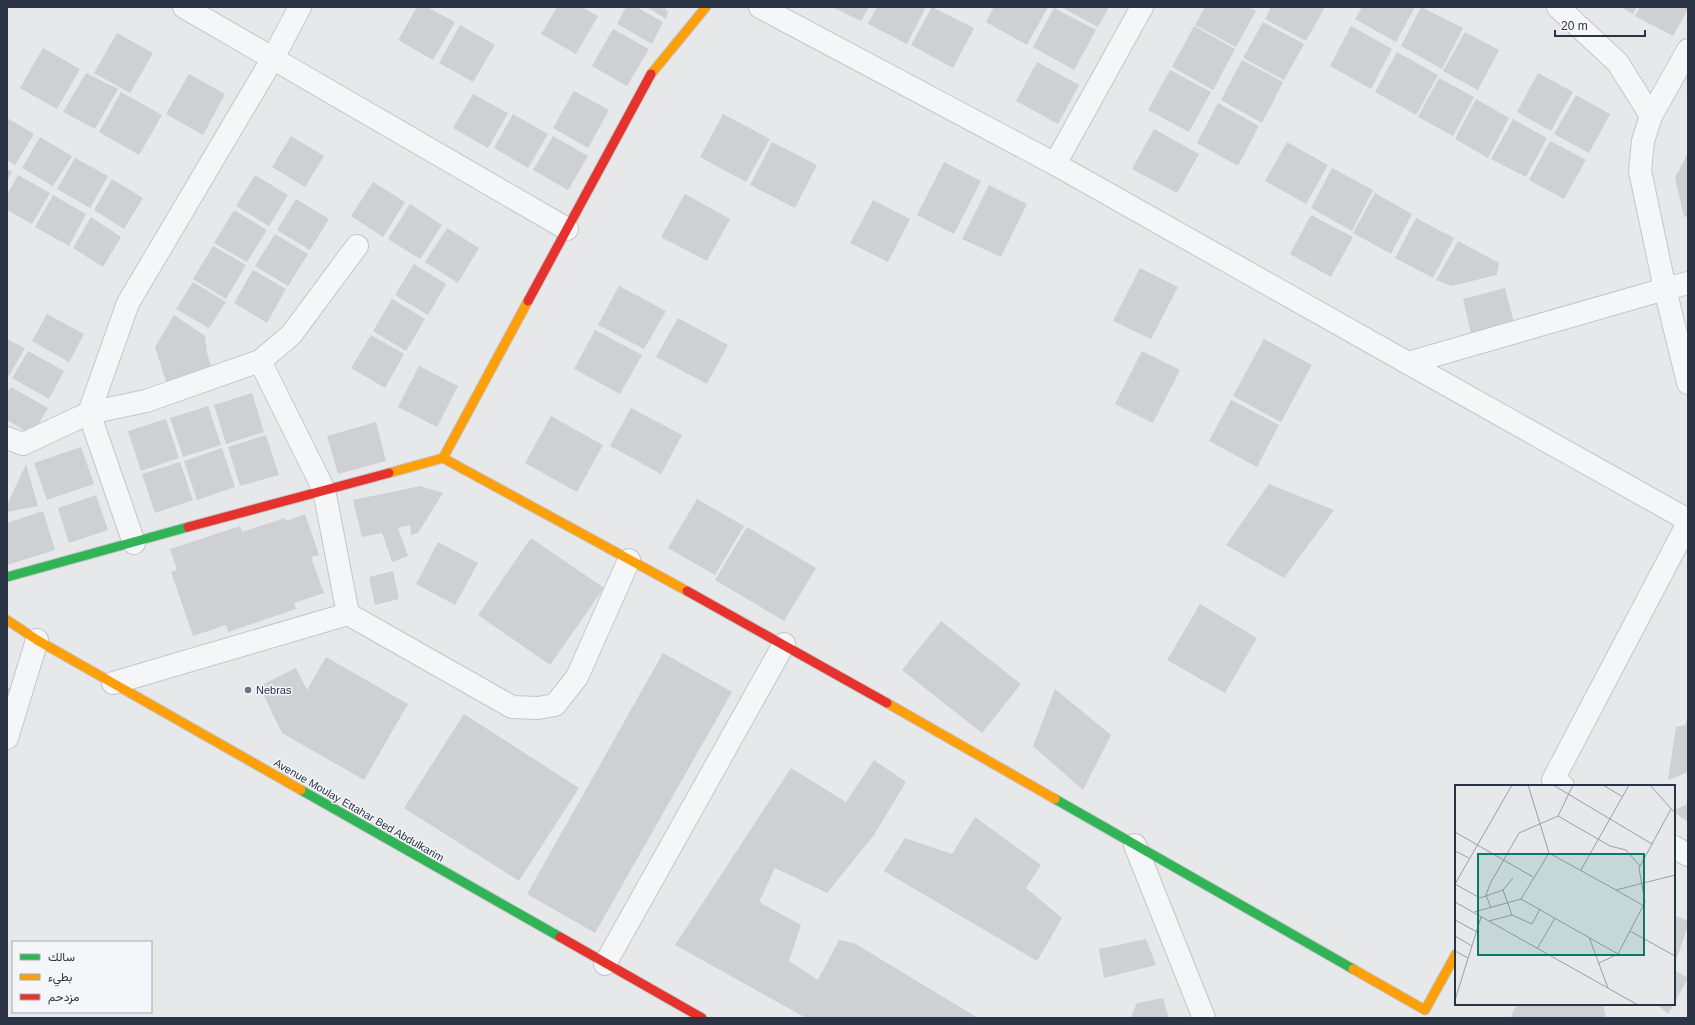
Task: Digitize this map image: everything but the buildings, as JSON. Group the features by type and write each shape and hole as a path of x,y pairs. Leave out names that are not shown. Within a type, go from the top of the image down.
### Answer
{"street":[{"path":"184,7 567,229"},
{"path":"134,543 89,413 128,303 273,58 300,7"},
{"path":"443,458 650,75 706,7"},
{"path":"760,7 1055,164 1688,522 1555,784"},
{"path":"1055,164 1142,7"},
{"path":"1558,7 1618,63 1652,116"},
{"path":"1688,50 1652,116 1643,141 1640,172 1665,289 1688,383"},
{"path":"7,438 23,444 89,413 146,401 260,361 291,335 357,246"},
{"path":"1408,363 1688,283"},
{"path":"260,361 324,490 348,614"},
{"path":"7,577 443,458 784,644 1135,845 1421,1014 1455,956"},
{"path":"113,683 348,614 512,707 538,708 555,705 577,677 629,560"},
{"name":"Avenue Moulay Ettahar Bed Abdulkarim","path":"7,620 38,640 113,683 702,1018"},
{"path":"7,738 38,640"},
{"path":"605,964 784,644"},
{"path":"1135,845 1204,1018"},
{"path":"1675,848 1688,855"}],"traffic: fast":[{"path":"7,577 188,527"},
{"path":"301,790 560,937"},
{"path":"1055,799 1353,969"}],"traffic: slow":[{"path":"651,74 706,7"},
{"path":"389,473 443,458 528,301"},
{"path":"443,458 687,591"},
{"path":"7,620 37,640 301,790"},
{"path":"887,703 1055,799"},
{"path":"1353,969 1425,1010 1455,956"}],"traffic: jam":[{"path":"528,301 651,74"},
{"path":"188,527 389,473"},
{"path":"687,591 887,703"},
{"path":"560,937 702,1018"}],"place":[{"name":"Nebras","path":"248,690"}]}
